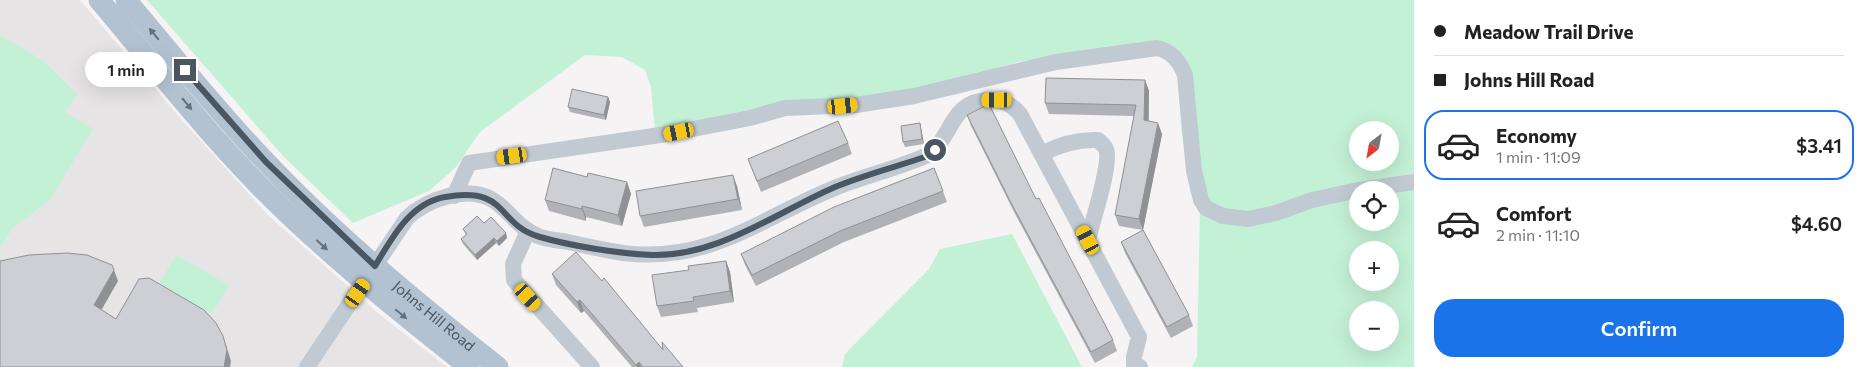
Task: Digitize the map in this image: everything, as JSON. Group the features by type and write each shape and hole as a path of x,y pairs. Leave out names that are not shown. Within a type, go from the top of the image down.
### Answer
{"main road":[{"name":"Johns Hill Road","path":"99,0 222,146 286,212 498,367"},
{"name":"Johns Hill Road","path":"126,0 260,156 370,274 469,367"}],"street":[{"path":"454,196 469,163 667,134 750,118 785,108 843,106 914,96 1065,61 1157,48 1163,49 1179,61 1185,75 1194,172 1200,200 1206,208 1223,216 1248,219 1276,213 1312,200 1349,192"},
{"path":"307,367 407,218 426,203 454,196 481,195 492,199 528,231 539,237 623,253 654,255 708,246 836,187 930,154 941,143 956,116 974,102 982,100 997,100 1013,106 1020,114 1139,337 1134,364 1140,367"},
{"path":"1041,154 1062,144 1087,140 1098,140 1106,148 1107,157 1104,176 1088,240"},
{"path":"1399,184 1414,182"},
{"path":"528,231 513,264 514,280 592,367"}],"shaded area":[{"path":"0,0 80,0 180,118 269,216 379,314 447,367 0,367"}],"green space":[{"path":"147,0 1414,0 1414,367 1192,367 1197,357 1200,209 1182,135 1178,85 1183,62 1126,47 1017,62 973,77 858,100 655,131 651,87 645,70 622,57 585,55 480,132 455,168 429,191 353,223 283,156"},
{"path":"0,35 45,62 77,94 65,112 93,129 49,201 13,227 0,248"},
{"path":"1012,234 1082,367 842,367 845,354 929,269 940,249"},
{"path":"176,255 229,285 212,314 159,284"}],"building":[{"path":"1046,78 1145,80 1144,120 1158,123 1139,219 1115,215 1136,105 1045,103"},
{"path":"572,89 608,97 604,115 568,107"},
{"path":"989,104 1036,199 1039,198 1113,340 1091,352 1011,203 967,115"},
{"path":"838,121 848,143 757,181 748,159"},
{"path":"920,123 922,139 903,142 901,126"},
{"path":"553,168 587,177 588,173 627,182 618,215 582,206 582,209 545,200"},
{"path":"934,168 943,191 840,231 752,275 741,254 834,207"},
{"path":"733,175 738,199 640,216 636,191"},
{"path":"477,216 484,223 491,217 506,233 497,241 494,238 475,255 461,239 467,234 463,229"},
{"path":"1143,230 1189,315 1167,327 1121,242"},
{"path":"576,252 602,281 604,278 663,350 662,342 683,367 643,367 639,362 636,365 580,300 577,302 552,274"},
{"path":"67,253 87,255 112,265 114,270 94,305 116,319 139,279 149,278 204,310 216,323 223,336 227,350 224,367 0,367 0,261 29,255"},
{"path":"726,261 730,291 693,297 694,301 657,306 652,275 689,270 688,266"}],"route":[{"path":"185,70 266,162 375,266 407,218 415,210 426,203 444,197 472,194 492,199 520,226 539,237 623,253 654,255 678,253 708,246 732,237 836,187 925,157 935,150"}]}
